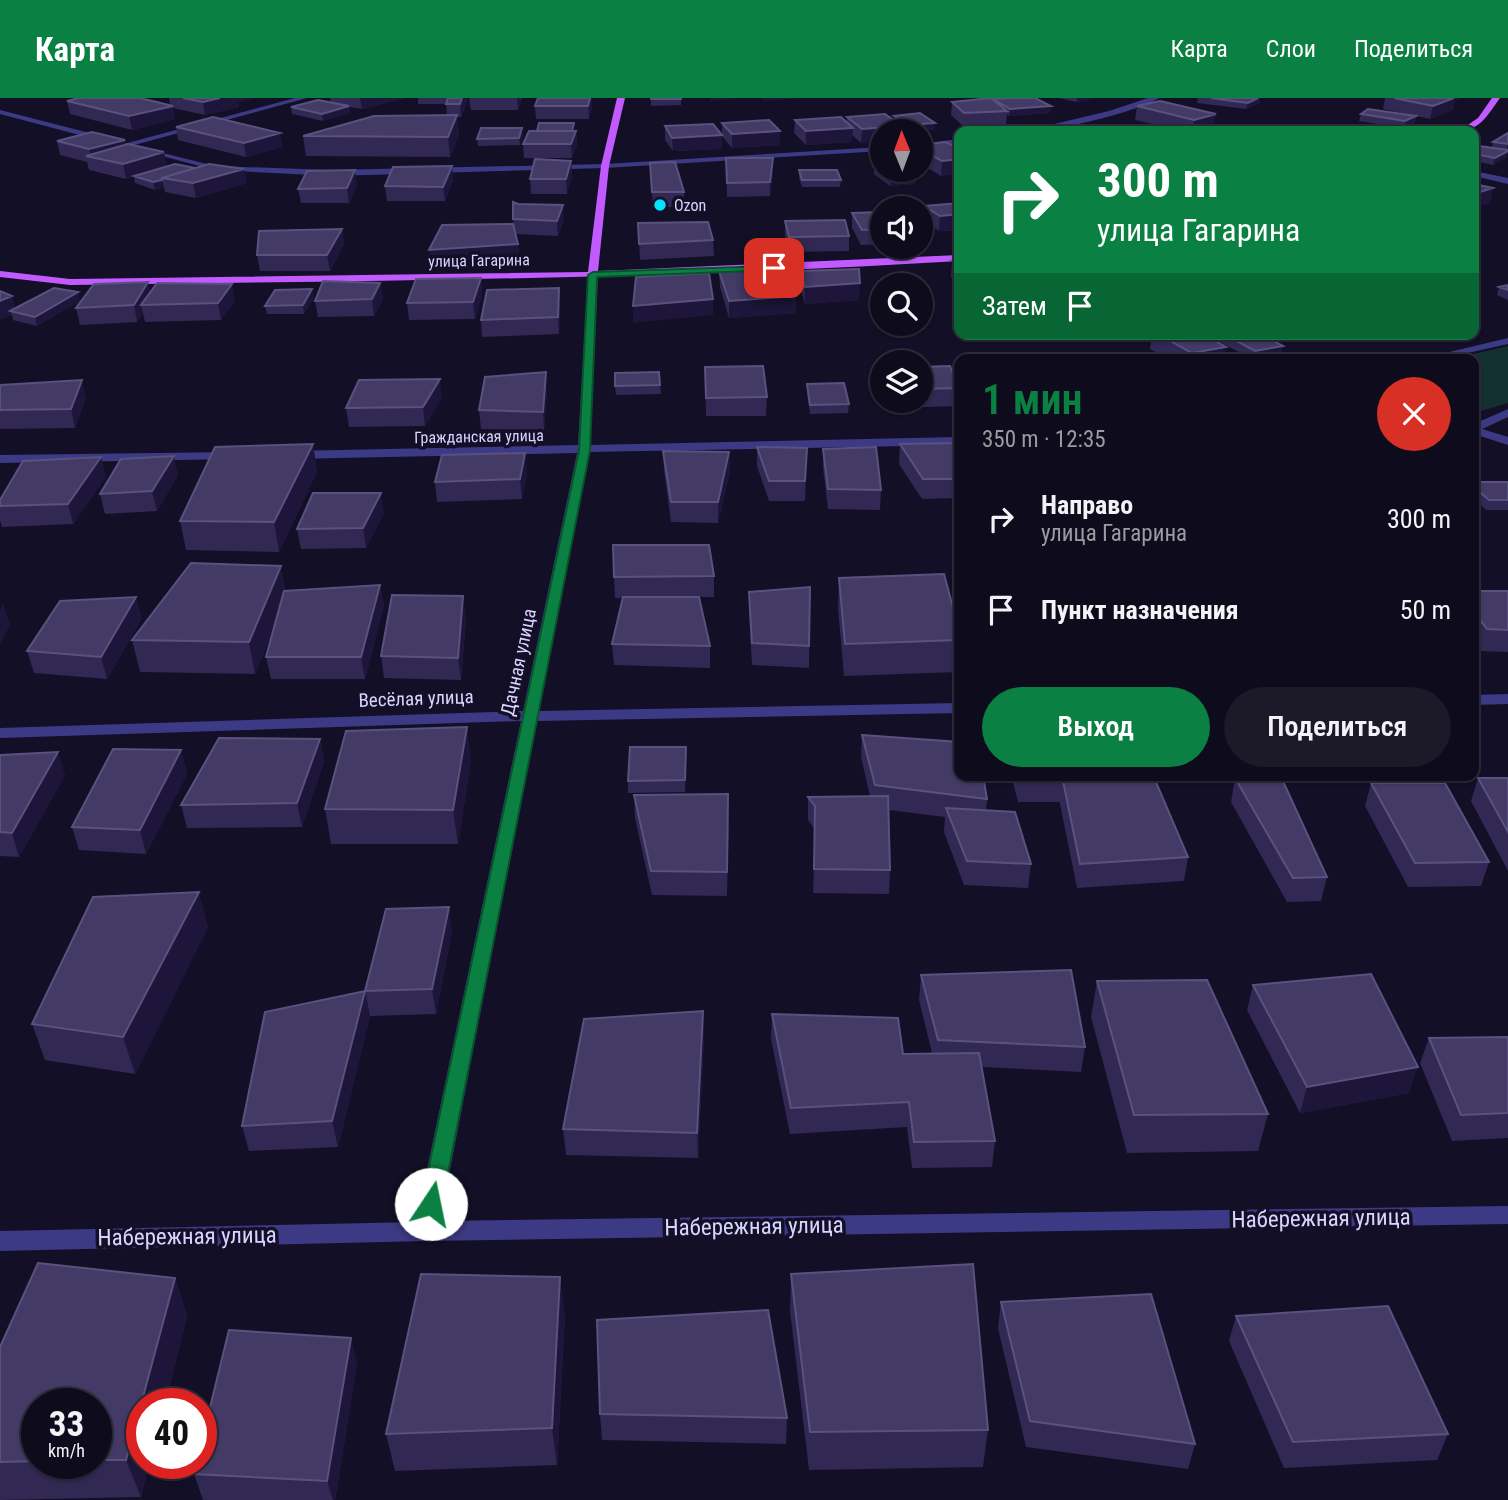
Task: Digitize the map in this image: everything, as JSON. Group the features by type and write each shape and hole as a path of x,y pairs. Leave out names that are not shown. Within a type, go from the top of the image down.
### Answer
{"main road":[{"name":"Дачная улица","path":"593,275 605,166 621,98"},
{"path":"1471,126 1481,120 1496,98"},
{"name":"улица Гагарина","path":"0,274 71,282 593,275 954,258"}],"street":[{"path":"124,145 303,98"},
{"path":"1052,126 1111,113 1155,98"},
{"path":"0,112 215,169 332,173 605,166 870,150"},
{"path":"933,144 954,142"},
{"path":"1479,175 1508,181"},
{"name":"Дачная улица","path":"426,1231 584,450 593,275"},
{"path":"1448,354 1508,341"},
{"path":"1479,427 1508,413"},
{"path":"1479,431 1508,441"},
{"name":"Гражданская улица","path":"278,455 954,441"},
{"path":"0,459 250,455"},
{"path":"1479,700 1508,699"},
{"name":"Весёлая улица","path":"0,733 529,716 954,708"},
{"name":"Набережная улица","path":"0,1241 426,1231 1508,1215"}],"green space":[{"path":"1508,346 1508,403 1479,412 1479,354 1474,354"}],"building":[{"path":"79,98 140,98 173,106 129,116 67,101"},
{"path":"183,98 220,98 203,102"},
{"path":"448,98 462,98 460,104 446,104"},
{"path":"538,98 590,98 588,106 535,106"},
{"path":"991,98 1007,111 964,113 952,102"},
{"path":"1035,98 1051,106 1010,109 993,99"},
{"path":"1211,98 1258,98 1248,103"},
{"path":"1394,98 1454,98 1433,106"},
{"path":"318,100 349,106 322,114 291,107"},
{"path":"1160,101 1216,114 1194,120 1137,106"},
{"path":"1368,109 1416,116 1405,121 1361,114"},
{"path":"920,113 929,119 899,119 894,116"},
{"path":"885,114 892,119 870,119 870,128 862,129 847,117"},
{"path":"457,115 448,137 303,136 374,116"},
{"path":"213,117 280,133 244,143 176,127"},
{"path":"841,117 853,128 806,131 795,120"},
{"path":"769,120 780,131 732,134 722,123"},
{"path":"539,123 574,123 572,131 537,131"},
{"path":"713,124 722,135 672,138 665,126"},
{"path":"481,128 522,128 519,138 477,139"},
{"path":"529,131 576,131 571,144 523,144"},
{"path":"92,132 125,140 89,149 57,141"},
{"path":"1508,133 1508,144 1493,142"},
{"path":"946,142 954,146 954,160 942,161 933,156 933,144"},
{"path":"128,144 164,152 123,164 86,156"},
{"path":"1479,146 1508,150 1495,158 1479,155"},
{"path":"726,158 773,158 770,182 727,183"},
{"path":"535,159 571,161 566,179 530,179"},
{"path":"675,162 684,192 652,192 650,163"},
{"path":"175,164 195,168 153,182 134,176"},
{"path":"209,164 244,169 193,183 162,178"},
{"path":"452,166 443,187 385,186 393,167"},
{"path":"355,170 347,188 298,189 307,171"},
{"path":"799,170 837,170 841,180 802,180"},
{"path":"1479,185 1493,188 1479,192"},
{"path":"513,202 563,205 557,221 513,219"},
{"path":"954,203 954,215 940,216 933,212 933,205"},
{"path":"870,212 870,230 862,230 852,213"},
{"path":"845,220 849,236 789,237 785,221"},
{"path":"708,222 713,240 639,244 638,223"},
{"path":"513,224 518,244 429,250 442,225"},
{"path":"342,229 327,255 257,255 259,231"},
{"path":"784,268 796,296 729,301 719,271"},
{"path":"859,269 860,283 805,287 800,271"},
{"path":"709,273 713,299 633,306 636,277"},
{"path":"481,278 473,302 407,303 416,279"},
{"path":"323,281 380,283 372,299 315,301"},
{"path":"148,282 134,305 76,308 94,284"},
{"path":"157,283 232,284 218,303 141,305"},
{"path":"54,288 78,292 35,317 10,311"},
{"path":"559,288 558,317 481,320 487,290"},
{"path":"312,289 303,305 265,306 275,290"},
{"path":"0,291 12,296 0,301"},
{"path":"1169,340 1214,340 1226,347 1192,353"},
{"path":"1235,340 1272,340 1283,346 1255,351"},
{"path":"763,366 767,397 706,398 705,367"},
{"path":"950,366 954,376 954,388 933,389 933,367"},
{"path":"546,372 543,412 479,410 485,377"},
{"path":"659,372 660,385 615,386 615,373"},
{"path":"440,379 423,407 346,408 359,380"},
{"path":"82,380 71,409 0,410 1,385"},
{"path":"844,383 849,404 810,405 807,384"},
{"path":"954,443 954,479 923,479 900,444"},
{"path":"313,444 274,522 180,521 215,447"},
{"path":"757,447 807,448 805,481 769,481"},
{"path":"876,447 881,490 828,489 823,449"},
{"path":"663,451 729,452 718,502 671,502"},
{"path":"525,453 520,479 435,482 442,455"},
{"path":"174,456 152,491 100,494 121,459"},
{"path":"101,457 68,504 0,506 0,500 23,461"},
{"path":"1479,482 1508,482 1508,500 1489,500 1479,491"},
{"path":"313,493 381,493 363,528 297,529"},
{"path":"613,545 709,545 714,576 614,577"},
{"path":"191,563 281,566 249,642 132,640"},
{"path":"944,574 954,611 954,640 845,644 839,578"},
{"path":"380,585 361,657 266,657 284,591"},
{"path":"810,587 809,646 752,643 749,592"},
{"path":"1479,591 1508,591 1508,630 1487,629 1479,619"},
{"path":"392,595 463,596 458,658 381,656"},
{"path":"136,597 101,657 27,651 60,601"},
{"path":"623,597 699,597 710,646 612,644"},
{"path":"467,727 453,810 325,809 346,731"},
{"path":"862,735 954,742 954,781 984,781 987,799 875,785"},
{"path":"219,738 320,739 297,803 181,805"},
{"path":"630,747 686,747 685,780 628,781"},
{"path":"113,749 181,750 140,830 72,827"},
{"path":"58,752 12,833 0,832 0,755"},
{"path":"1479,778 1508,778 1508,832 1479,780"},
{"path":"1063,781 1156,782 1188,857 1080,864"},
{"path":"1237,781 1283,781 1327,877 1293,878"},
{"path":"1371,783 1445,783 1489,862 1415,863"},
{"path":"728,794 727,872 651,871 634,795"},
{"path":"888,796 890,870 814,869 815,806 808,797"},
{"path":"946,808 1015,812 1031,864 967,861"},
{"path":"199,892 123,1037 32,1024 93,897"},
{"path":"449,907 432,989 365,991 386,909"},
{"path":"1071,970 1085,1047 938,1040 921,975"},
{"path":"1371,974 1418,1067 1307,1087 1253,985"},
{"path":"1207,980 1268,1114 1134,1115 1097,981"},
{"path":"365,991 332,1121 242,1126 265,1012"},
{"path":"703,1011 697,1133 563,1129 584,1019"},
{"path":"772,1014 898,1018 903,1054 979,1053 995,1141 914,1142 909,1102 791,1108"},
{"path":"1508,1037 1508,1113 1461,1115 1429,1038"},
{"path":"38,1263 175,1278 145,1388 126,1388 126,1460 112,1460 112,1388 21,1388 21,1461 0,1462 0,1347"},
{"path":"973,1264 988,1430 810,1432 791,1274"},
{"path":"421,1274 560,1277 552,1428 386,1434"},
{"path":"1151,1294 1195,1444 1030,1421 1001,1302"},
{"path":"1388,1306 1448,1434 1293,1442 1236,1316"},
{"path":"768,1310 787,1418 600,1414 597,1320"},
{"path":"229,1330 351,1338 327,1481 217,1475 217,1388 215,1388"}],"place":[{"name":"Ozon","path":"660,205"}],"route":[{"path":"431,1204 584,450 593,275 774,268"}]}
